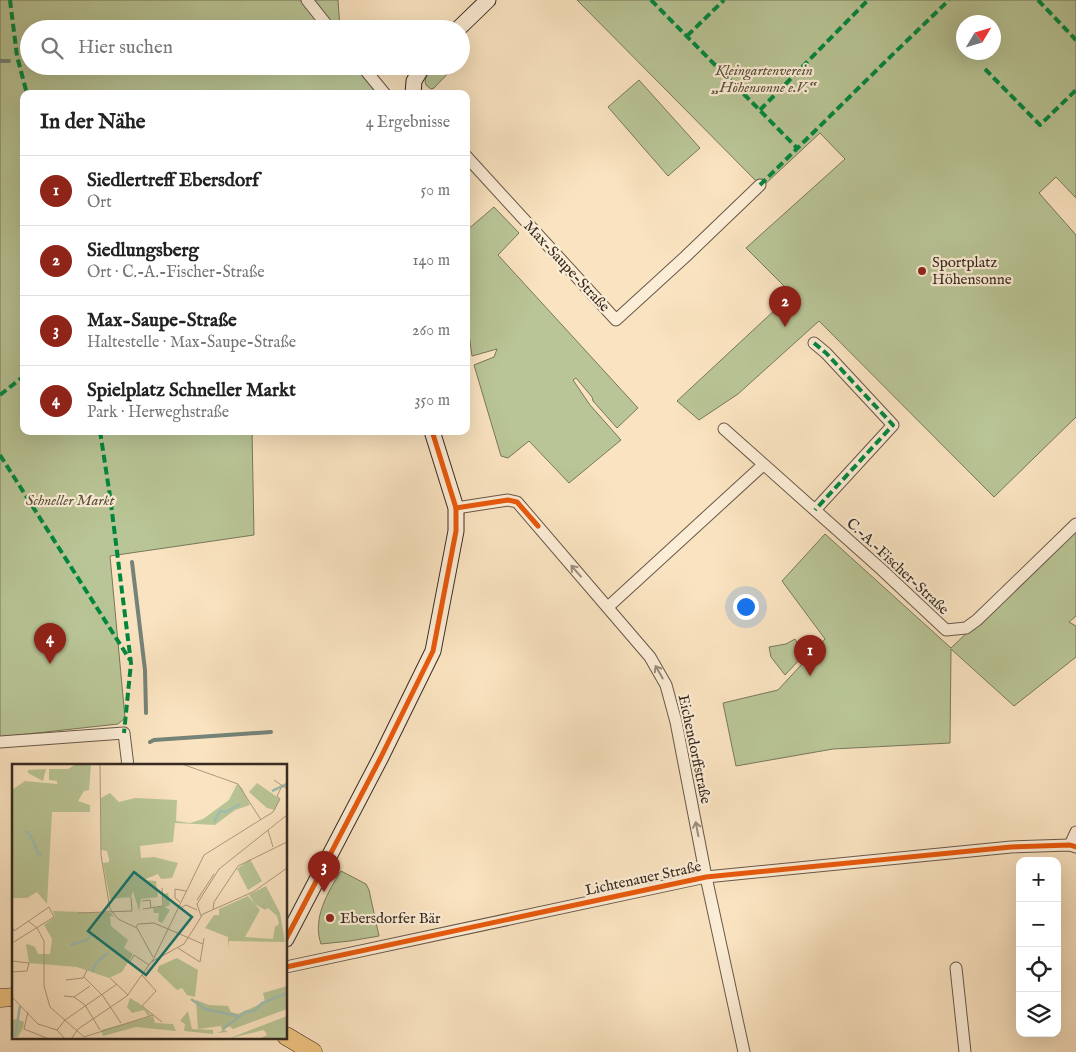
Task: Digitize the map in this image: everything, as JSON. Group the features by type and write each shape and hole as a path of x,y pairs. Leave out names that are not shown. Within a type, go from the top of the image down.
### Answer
{"main road":[{"path":"288,1037 314,1052"}],"street":[{"path":"307,0 323,20"},
{"path":"467,20 488,0"},
{"path":"369,75 382,90"},
{"path":"413,90 414,81 418,75"},
{"name":"Max-Saupe-Straße","path":"470,160 616,320 760,185"},
{"path":"814,343 826,353 893,425 815,510"},
{"name":"C.-A.-Fischer-Straße","path":"724,428 946,630 966,628 977,620 1076,524"},
{"path":"288,935 433,651 456,531 456,508 433,435"},
{"path":"608,607 763,464"},
{"name":"Eichendorffstraße","path":"456,508 508,500 517,502 650,657 666,685 676,722 706,877 744,1052"},
{"path":"0,742 124,733 128,764"},
{"name":"Lichtenauer Straße","path":"288,967 706,877 1011,847 1073,846 1076,832"},
{"path":"956,968 964,1052"}],"green space":[{"name":"Schneller Markt","path":"0,0 338,0 339,20 20,20 20,75 373,75 386,90 20,90 20,435 252,435 254,535 110,556 125,718 118,724 0,737"},
{"name":"Kleingartenverein „Höhensonne e.V.“","path":"577,0 1076,0 1076,198 1056,177 1039,193 1076,235 1076,417 994,497 819,321 738,394 699,420 677,401 792,294 746,248 845,159 820,133 762,187"},
{"path":"427,75 446,75 431,89 426,85"},
{"path":"639,80 700,148 668,176 608,107"},
{"path":"494,207 519,233 498,255 638,408 617,428 576,378 573,380 590,405 621,440 569,483 529,441 508,458 501,456 474,365 494,357 497,349 472,356 470,341 470,228"},
{"path":"1076,529 1076,616 1069,622 1076,626 1076,657 1014,706 951,649 950,743 833,749 736,766 723,703 778,690 825,639 782,581 825,534 951,648"},
{"path":"795,639 801,649 801,658 785,675 771,657 769,647 786,644"},
{"path":"341,871 366,884 379,936 321,944 318,925 320,915 327,896"}],"waterway":[{"path":"0,61 9,61"},
{"path":"132,562 145,670 146,713"},
{"path":"150,742 154,740 271,732"}],"marked path":[{"path":"10,0 20,67"},
{"path":"651,0 797,148"},
{"path":"687,36 724,0"},
{"path":"760,110 868,0"},
{"path":"760,185 949,0"},
{"path":"1038,0 1076,40"},
{"path":"985,69 1040,125 1076,90"},
{"path":"22,75 26,90"},
{"path":"814,343 826,353 893,425 815,510"},
{"path":"0,395 20,379"},
{"path":"101,435 131,663 124,733"},
{"path":"0,455 130,660"}],"cycle path":[{"path":"288,935 381,757 433,651 456,531 456,508 433,435"},
{"path":"456,508 508,500 517,502 538,526"},
{"path":"288,967 706,877 1011,847 1070,845 1076,847"}],"place":[{"name":"Sportplatz Höhensonne","path":"922,271"},
{"name":"Siedlungsberg","path":"785,327"},
{"name":"Spielplatz Schneller Markt","path":"50,664"},
{"name":"Siedlertreff Ebersdorf","path":"810,676"},
{"name":"Max-Saupe-Straße","path":"324,892"},
{"name":"Ebersdorfer Bär","path":"330,918"}]}
